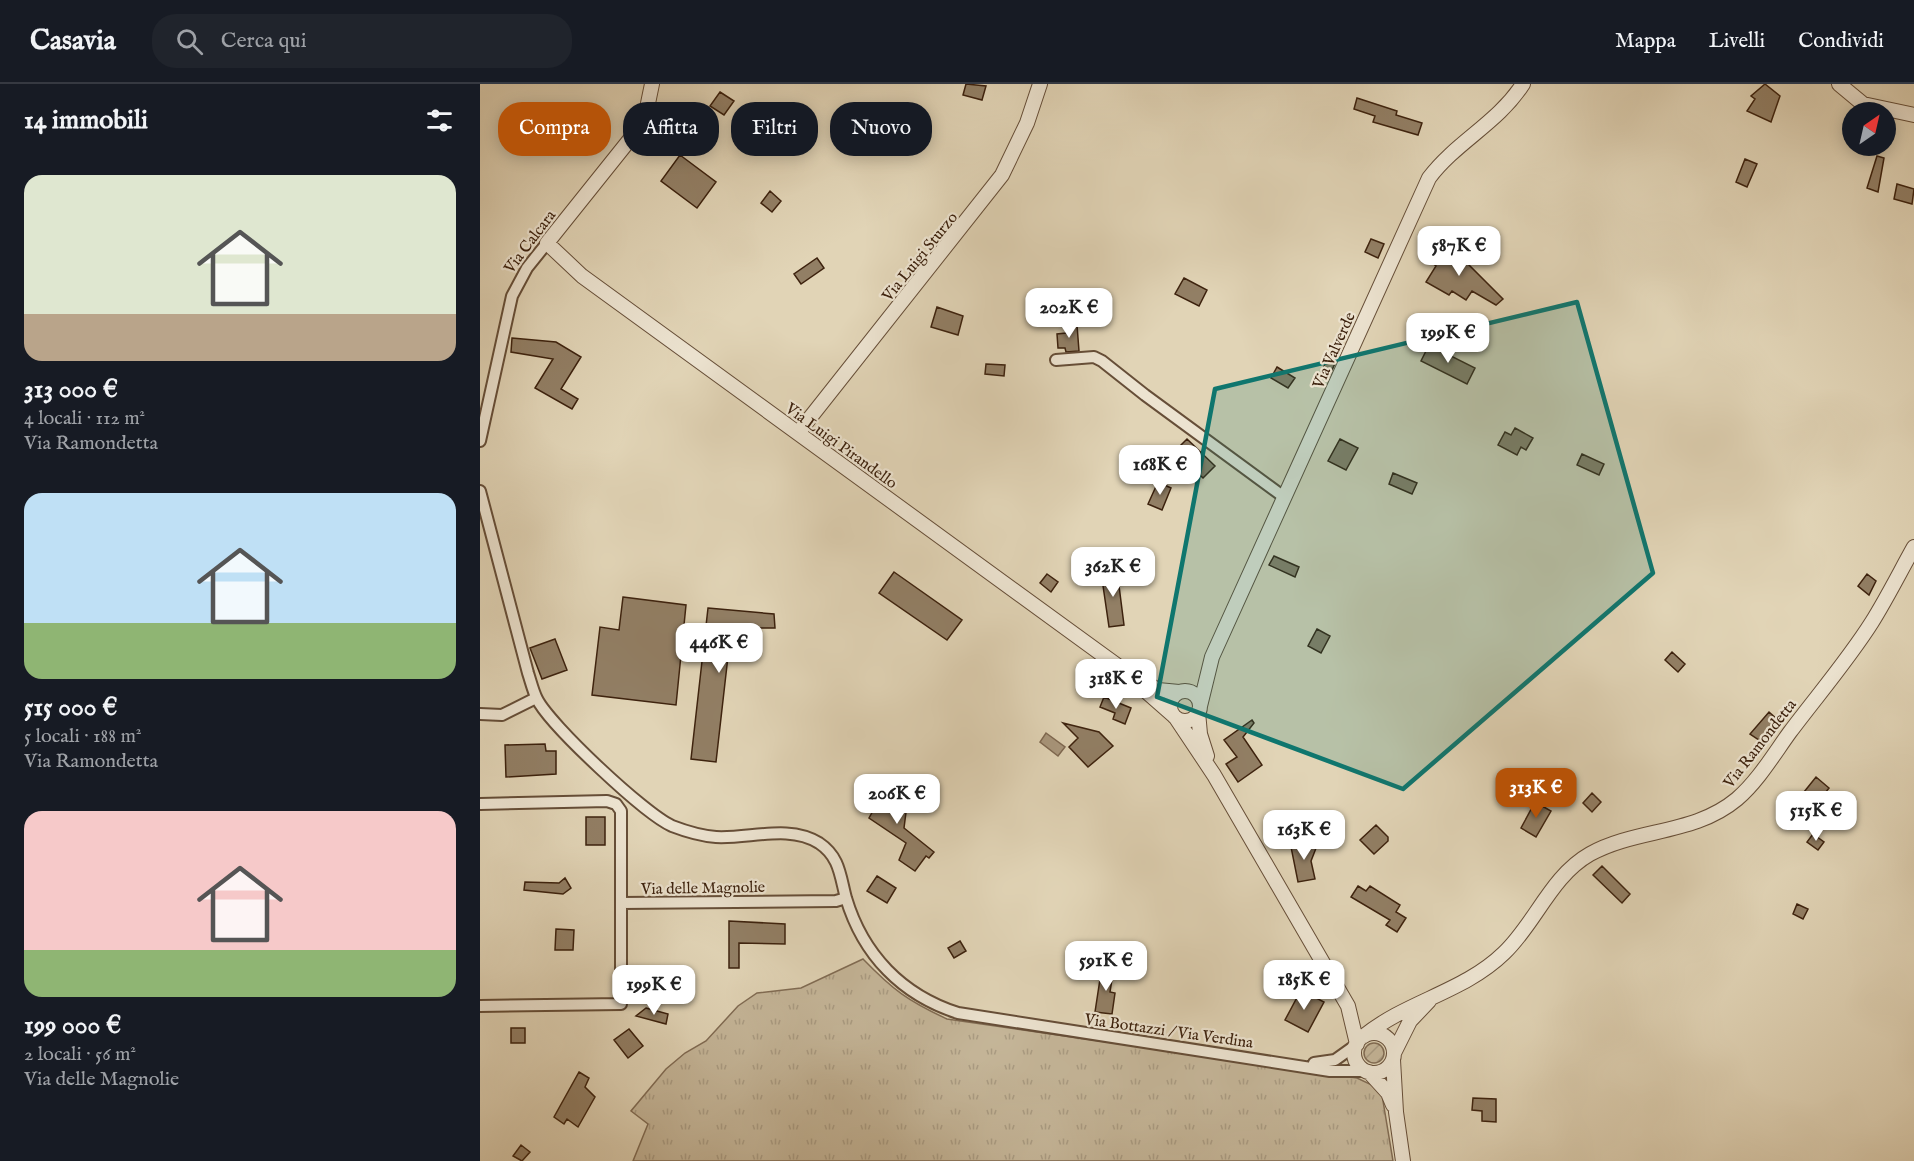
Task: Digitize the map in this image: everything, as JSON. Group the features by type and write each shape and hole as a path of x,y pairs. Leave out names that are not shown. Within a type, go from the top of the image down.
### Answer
{"street":[{"name":"Via Calcara","path":"480,441 512,296 527,268 639,128 646,113 652,84"},
{"name":"Via Luigi Sturzo","path":"798,433 1002,175 1027,123 1040,84"},
{"name":"Via Valverde","path":"1212,657 1429,178 1440,164 1502,112 1523,84"},
{"path":"1839,84 1863,104 1914,115"},
{"name":"Via Luigi Pirandello","path":"547,243 582,276 1122,669"},
{"path":"1056,360 1094,357 1102,360 1145,395 1284,497"},
{"path":"480,491 536,698 502,715 480,714"},
{"name":"Via Ramondetta","path":"1363,1039 1378,1024 1434,995 1472,979 1500,957 1521,934 1549,894 1586,856 1625,838 1681,828 1702,821 1739,798 1871,624 1914,547"},
{"path":"1122,669 1175,717 1191,719 1199,709 1212,657"},
{"path":"1212,657 1197,679 1171,700 1171,712 1214,775 1348,1006 1363,1039 1357,1063 1388,1093 1396,1112"},
{"path":"1122,669 1158,690 1195,695 1199,709 1200,734 1214,775"},
{"name":"Via Bottazzi / Via Verdina","path":"536,698 561,731 658,818 672,826 716,837 794,834 807,837 829,851 836,860 856,925 875,959 901,984 940,1007 958,1014 1298,1064"},
{"path":"480,804 607,801 616,804 621,811 621,903"},
{"name":"Via delle Magnolie","path":"480,1006 621,1005 621,903 836,901 846,898"},
{"path":"1298,1064 1330,1071 1384,1071 1394,1057 1410,1021 1434,995"},
{"path":"1348,1006 1363,1039"},
{"path":"1298,1064 1335,1060 1375,1033 1386,1037 1390,1041 1394,1057 1396,1112 1403,1161"}],"highlighted area":[{"path":"1577,302 1653,573 1403,789 1157,697 1215,389"}],"green space":[{"path":"863,959 902,994 947,1019 1357,1078 1372,1085 1382,1095 1393,1161 633,1161 648,1124 631,1111 666,1069 685,1053 706,1041 738,1006 757,993 801,988"},
{"path":"1374,1043 1381,1046 1384,1053 1381,1060 1374,1063 1367,1060 1364,1053 1367,1046"}],"shaded area":[{"path":"1046,733 1065,747 1058,756 1040,742"}],"building":[{"path":"966,84 986,86 982,100 963,95"},
{"path":"1765,84 1780,96 1771,122 1747,111 1755,99 1751,96"},
{"path":"720,92 734,101 731,102 724,115 719,112 719,102 713,102"},
{"path":"1357,98 1397,111 1396,115 1422,123 1418,135 1373,122 1375,116 1354,109"},
{"path":"681,156 716,182 697,208 661,181"},
{"path":"1877,156 1884,158 1878,192 1867,188"},
{"path":"1745,159 1757,164 1747,187 1736,182"},
{"path":"1897,184 1914,189 1912,204 1894,199"},
{"path":"770,191 781,201 772,212 761,203"},
{"path":"1371,239 1384,244 1378,258 1365,252"},
{"path":"1448,244 1503,299 1496,305 1472,291 1466,300 1452,291 1449,295 1426,282 1436,266 1431,262"},
{"path":"817,258 824,268 801,284 794,274"},
{"path":"1184,278 1207,290 1199,306 1175,294"},
{"path":"937,307 963,316 958,335 931,327"},
{"path":"1068,322 1077,325 1079,351 1066,352 1065,348 1058,348 1057,334 1066,333"},
{"path":"512,338 556,342 581,357 561,389 578,399 572,409 535,388 553,359 511,352"},
{"path":"1429,345 1475,368 1467,384 1421,361"},
{"path":"1328,357 1336,361 1329,377 1321,373"},
{"path":"986,364 1005,365 1004,376 985,374"},
{"path":"1277,367 1295,378 1288,388 1271,378"},
{"path":"1515,428 1533,438 1526,450 1521,447 1517,455 1498,445 1505,432 1511,435"},
{"path":"1187,439 1215,466 1203,478 1175,451"},
{"path":"1340,439 1358,448 1346,470 1328,461"},
{"path":"1582,454 1604,464 1599,475 1577,465"},
{"path":"1393,473 1417,483 1412,494 1389,484"},
{"path":"1158,482 1171,488 1162,510 1148,504"},
{"path":"1274,556 1299,567 1295,577 1269,565"},
{"path":"1117,570 1124,625 1109,627 1101,572"},
{"path":"894,572 962,620 947,640 879,593"},
{"path":"1047,574 1058,582 1051,592 1040,583"},
{"path":"1867,574 1876,581 1869,595 1858,586"},
{"path":"623,597 686,605 676,705 592,695 600,627 619,630"},
{"path":"708,608 774,614 775,628 755,628 748,640 731,630 716,762 691,759"},
{"path":"1317,629 1330,636 1321,653 1308,646"},
{"path":"555,639 567,670 542,679 530,648"},
{"path":"1672,652 1685,664 1678,672 1665,660"},
{"path":"1104,697 1131,708 1125,724 1113,719 1115,713 1100,707"},
{"path":"1769,712 1778,720 1759,740 1750,734"},
{"path":"1252,720 1254,723 1243,737 1262,765 1238,782 1226,764 1237,757 1224,740"},
{"path":"1063,723 1099,732 1113,746 1088,767 1069,747 1078,738"},
{"path":"545,744 546,751 556,751 556,774 506,777 505,745"},
{"path":"1816,777 1829,788 1813,808 1800,797"},
{"path":"864,792 908,797 904,828 934,852 929,858 926,856 915,871 899,860 906,843 869,818 874,809 859,799"},
{"path":"1592,793 1601,802 1592,812 1583,803"},
{"path":"1535,802 1551,811 1536,837 1521,828"},
{"path":"586,817 605,817 605,845 586,845"},
{"path":"1376,825 1388,837 1388,841 1374,854 1360,840"},
{"path":"1813,834 1824,842 1818,850 1807,842"},
{"path":"1318,843 1311,861 1315,879 1298,882 1291,847"},
{"path":"1602,866 1630,894 1622,903 1593,875"},
{"path":"877,876 896,888 887,903 867,891"},
{"path":"565,878 571,888 563,894 524,890 525,882 559,883"},
{"path":"1358,886 1366,891 1370,886 1400,905 1396,912 1406,918 1397,932 1386,925 1390,920 1351,897"},
{"path":"1797,904 1808,909 1803,919 1793,914"},
{"path":"729,921 785,924 785,944 739,943 739,968 729,968"},
{"path":"556,929 574,930 573,950 555,950"},
{"path":"960,941 966,951 954,958 948,948"},
{"path":"1102,966 1114,967 1110,992 1115,993 1112,1014 1095,1012"},
{"path":"1301,990 1324,1002 1308,1032 1285,1020"},
{"path":"646,1008 668,1014 666,1024 636,1016"},
{"path":"511,1028 525,1028 525,1043 511,1043"},
{"path":"629,1029 643,1046 628,1058 614,1040"},
{"path":"579,1072 589,1078 585,1087 595,1097 578,1127 567,1119 564,1124 554,1117"},
{"path":"1473,1098 1496,1099 1496,1122 1482,1121 1482,1111 1472,1110"},
{"path":"521,1145 530,1152 522,1161 513,1156"}]}
